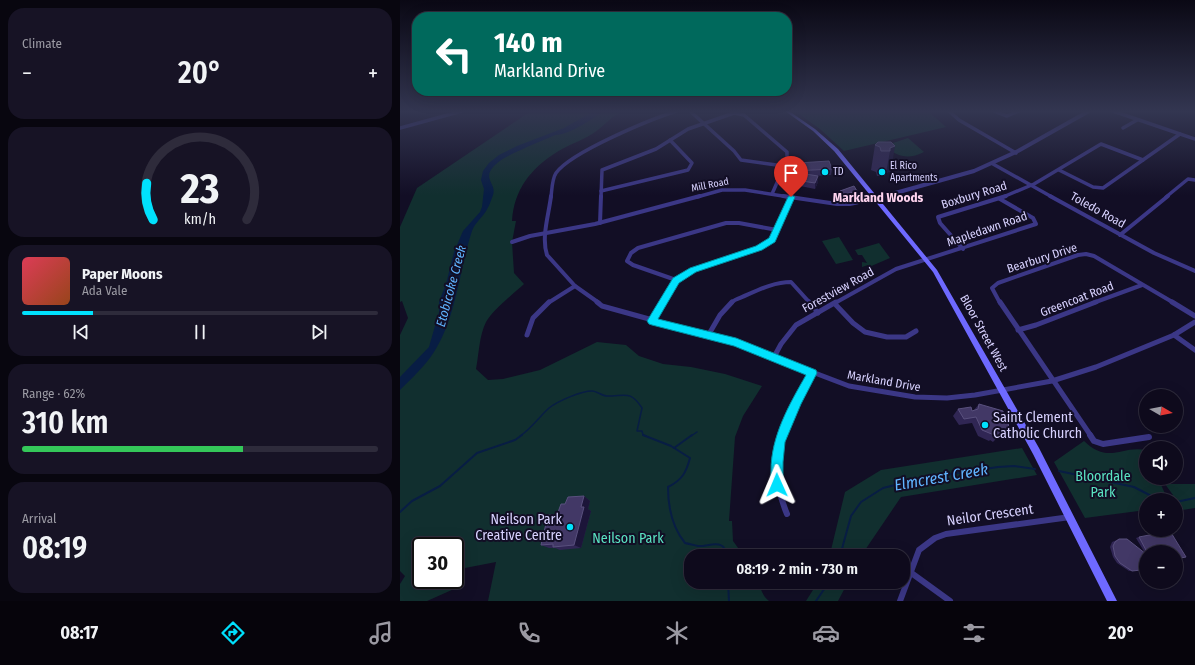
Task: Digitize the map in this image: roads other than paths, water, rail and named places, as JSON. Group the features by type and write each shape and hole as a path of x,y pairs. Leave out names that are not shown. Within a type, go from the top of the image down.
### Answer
{"main road":[{"name":"Bloor Street West","path":"824,139 876,198 926,260 944,286 1044,467 1112,601"}],"street":[{"name":"Markland Drive","path":"610,139 577,155 563,165 556,174 553,182 545,233 545,249 547,255 575,286 602,306 652,321 709,334 774,357 812,373 860,389 915,397 947,398 1052,381 1096,367 1174,335 1195,322"},
{"path":"722,139 741,160 784,166"},
{"path":"772,194 788,157 785,149 773,139"},
{"path":"993,139 1016,152"},
{"name":"Mill Road","path":"512,242 545,233 600,223 722,190 741,190 837,204 850,204 974,171 992,164 1039,139"},
{"path":"1059,170 1093,187 1103,188 1173,139"},
{"path":"600,223 601,191 602,170 656,149 670,140 692,163 688,170 601,191"},
{"name":"Boxbury Road","path":"963,249 940,223 938,217 1000,199 1032,185 1101,144 1144,160"},
{"name":"Toledo Road","path":"992,164 1120,235 1168,260 1195,271"},
{"path":"1120,235 1188,179 1195,180"},
{"path":"652,321 676,280 693,270 765,245 772,240 791,197"},
{"name":"Mapledawn Road","path":"926,260 1036,224 1033,218 1000,199"},
{"path":"676,280 633,265 627,261 627,257 638,248 718,225 739,223 777,230"},
{"name":"Bearbury Drive","path":"1149,438 1103,444 1094,441 1018,330 992,288 995,284 1078,255 1086,254 1094,256 1195,316"},
{"name":"Forestview Road","path":"774,357 781,344 796,325 896,269 926,260"},
{"path":"709,334 719,314 729,304 735,300 780,282 791,282 818,313"},
{"name":"Greencoat Road","path":"1018,330 1036,325 1142,285"},
{"path":"527,335 529,323 537,312 575,286"},
{"path":"835,304 853,323 865,332 887,337 906,338 916,331"},
{"path":"1174,335 1195,350"},
{"path":"787,514 781,502 777,485 776,468 779,442 797,401 812,373"},
{"name":"Neilor Crescent","path":"910,572 919,550 935,538 946,534 1070,517"},
{"path":"910,572 950,601"},
{"name":"Neilor Crescent","path":"900,601 904,589"}],"water":[{"name":"Etobicoke Creek","path":"535,139 546,139 506,157 498,162 491,170 489,177 494,191 493,195 487,210 472,231 453,308 442,338 434,352 418,372 400,390 400,377 429,347 439,312 439,302 446,284 454,252 463,231 480,212 482,207 484,189 481,180 483,171 489,163 499,155"}],"waterway":[{"name":"Elmcrest Creek","path":"520,436 553,405 587,391 596,392 605,396 631,396 642,408 637,431 642,431 643,435"},
{"path":"691,436 697,432"},
{"name":"Elmcrest Creek","path":"400,512 412,501 440,486 477,453 515,440 522,435"},
{"name":"Elmcrest Creek","path":"643,435 674,448"},
{"path":"674,448 692,435"},
{"name":"Elmcrest Creek","path":"674,448 690,458 683,476 677,482 668,487 669,502 674,524 685,543 698,546 716,544 720,545 724,549"},
{"name":"Elmcrest Creek","path":"842,549 851,516 861,502 883,488 924,478 998,467 1014,466 1035,469"},
{"name":"Elmcrest Creek","path":"1059,471 1134,487 1146,493"},
{"name":"Elmcrest Creek","path":"1183,501 1195,498"},
{"name":"Elmcrest Creek","path":"728,589 729,601"},
{"name":"Elmcrest Creek","path":"816,601 824,589"}],"place":[{"name":"TD","path":"825,172"},
{"name":"El Rico Apartments","path":"882,172"},
{"name":"Saint Clement Catholic Church","path":"985,425"},
{"name":"Neilson Park Creative Centre","path":"570,527"}],"district":[{"name":"Markland Woods","path":"878,197"}],"park label":[{"name":"Bloordale Park","path":"1103,484"},
{"name":"Neilson Park","path":"628,538"}]}
